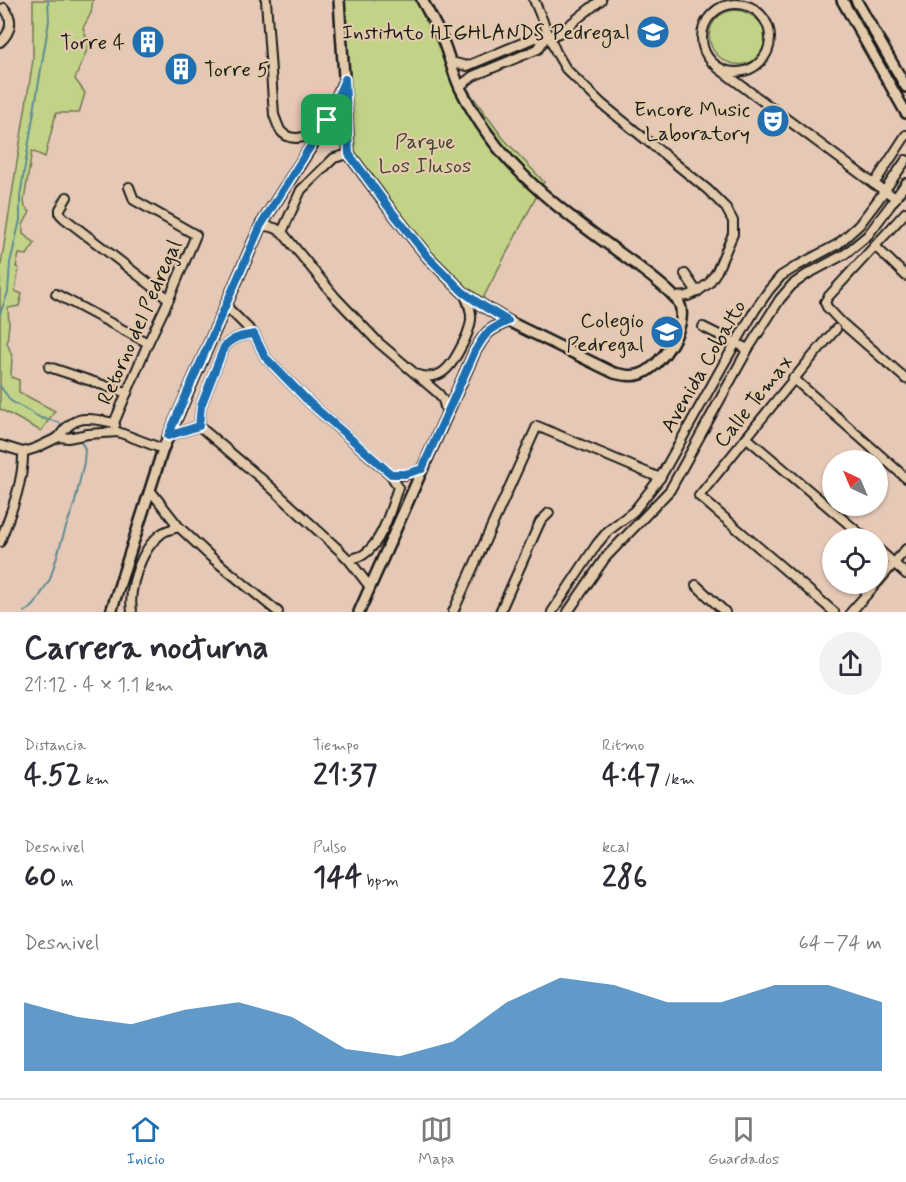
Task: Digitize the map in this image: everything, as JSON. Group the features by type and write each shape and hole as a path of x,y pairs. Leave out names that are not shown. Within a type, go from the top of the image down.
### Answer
{"street":[{"path":"266,0 274,115 281,131 296,138 306,137 318,130 327,120"},
{"path":"339,0 349,154 428,257 463,292 508,321 614,373 628,376 640,375 659,363 675,336 681,323 682,312 679,304 648,274 554,203 500,151 473,112 459,86 441,38 422,0"},
{"path":"534,0 547,38 566,69 602,104 708,190 726,208 733,221 733,234 717,271 709,283 688,296 674,297"},
{"path":"451,62 467,66 534,38 547,38 559,33 601,0"},
{"path":"720,8 724,0"},
{"path":"842,0 906,113"},
{"path":"856,0 906,87"},
{"path":"718,68 729,72 741,72 761,61 770,39 763,17 754,9 731,4 712,14 702,32 704,52 710,61 718,68 874,184 896,198"},
{"path":"0,42 7,36 10,25 9,15 4,8"},
{"path":"459,86 472,76 538,49 547,38"},
{"path":"111,612 168,436 261,225 327,120 345,79"},
{"path":"874,184 906,135"},
{"path":"282,232 301,190 334,158 349,154"},
{"name":"Avenida Cobalto","path":"552,612 597,544 608,531 633,511 660,478 755,310 769,290 782,276 838,244 859,225 906,160"},
{"name":"Avenida Cobalto","path":"568,612 605,558 670,490 748,349 780,299 792,285 845,254 868,235 906,183"},
{"name":"Retorno del Pedregal","path":"114,423 196,235 134,200 129,187"},
{"path":"67,197 60,209 60,214 169,299"},
{"path":"906,212 825,302 841,322 906,379"},
{"path":"261,225 282,232 343,306 378,342 439,394 447,414"},
{"path":"875,246 906,276"},
{"path":"685,274 697,292"},
{"path":"417,374 426,376 443,373 452,364 464,343 471,323 471,314 463,292"},
{"path":"56,294 148,343"},
{"path":"226,306 254,334 265,357 310,403 391,474 398,487 388,520 374,543 363,555 349,560"},
{"path":"359,612 475,351 484,335 508,321"},
{"path":"703,327 748,349"},
{"name":"Calle Temax","path":"834,612 699,496 793,378 836,329"},
{"path":"199,426 201,406 224,347 238,336 254,334"},
{"path":"49,367 127,393"},
{"path":"793,378 906,478"},
{"path":"64,437 64,429 81,419 93,418 114,423 118,432"},
{"path":"168,436 199,426"},
{"path":"199,426 264,481 349,560 370,587"},
{"path":"456,611 537,426 660,478"},
{"path":"0,445 23,452 64,437 118,432 163,449"},
{"path":"747,438 853,528"},
{"path":"0,542 24,464 23,452"},
{"path":"391,474 405,474 422,469"},
{"path":"150,490 179,527 211,557 278,612"},
{"path":"500,612 540,522 549,513"},
{"path":"132,612 132,586 143,556 162,532 179,527"},
{"path":"888,570 906,549"},
{"path":"888,558 906,574"},
{"path":"696,585 725,612"},
{"path":"851,612 867,594"}],"green space":[{"path":"33,0 93,0 91,13 83,28 89,45 75,79 85,93 79,113 56,113 45,157 32,151 24,201 25,207 30,212 23,225 23,234 35,243 27,255 19,254 15,291 22,294 19,306 8,308 7,342 12,356 11,377 19,380 19,392 55,411 41,431 0,409 0,271 33,60"},
{"name":"Parque Los Ilusos","path":"339,0 424,0 465,86 503,138 544,182 483,298 465,288 428,256 349,154"},
{"path":"733,10 750,14 757,19 766,33 764,49 749,63 731,63 722,59 711,45 709,35 712,25 720,15"}],"waterway":[{"path":"0,314 8,292 10,263 20,220 20,196 49,21 48,0"},
{"path":"0,386 11,401 41,418 58,422 65,427"},
{"path":"24,612 35,604 50,579 75,502 85,449 77,434 70,429"}],"place":[{"name":"Instituto HIGHLANDS Pedregal","path":"653,32"},
{"name":"Torre 4","path":"148,42"},
{"name":"Torre 5","path":"181,69"},
{"name":"Encore Music Laboratory","path":"773,121"},
{"name":"Colegio Pedregal","path":"667,332"}],"route":[{"path":"345,79 349,154 428,257 463,292 508,321 484,335 422,469 405,474 391,474 310,403 265,357 254,334 238,336 224,347 201,406 199,426 168,436 261,225 327,120 345,79"}]}
